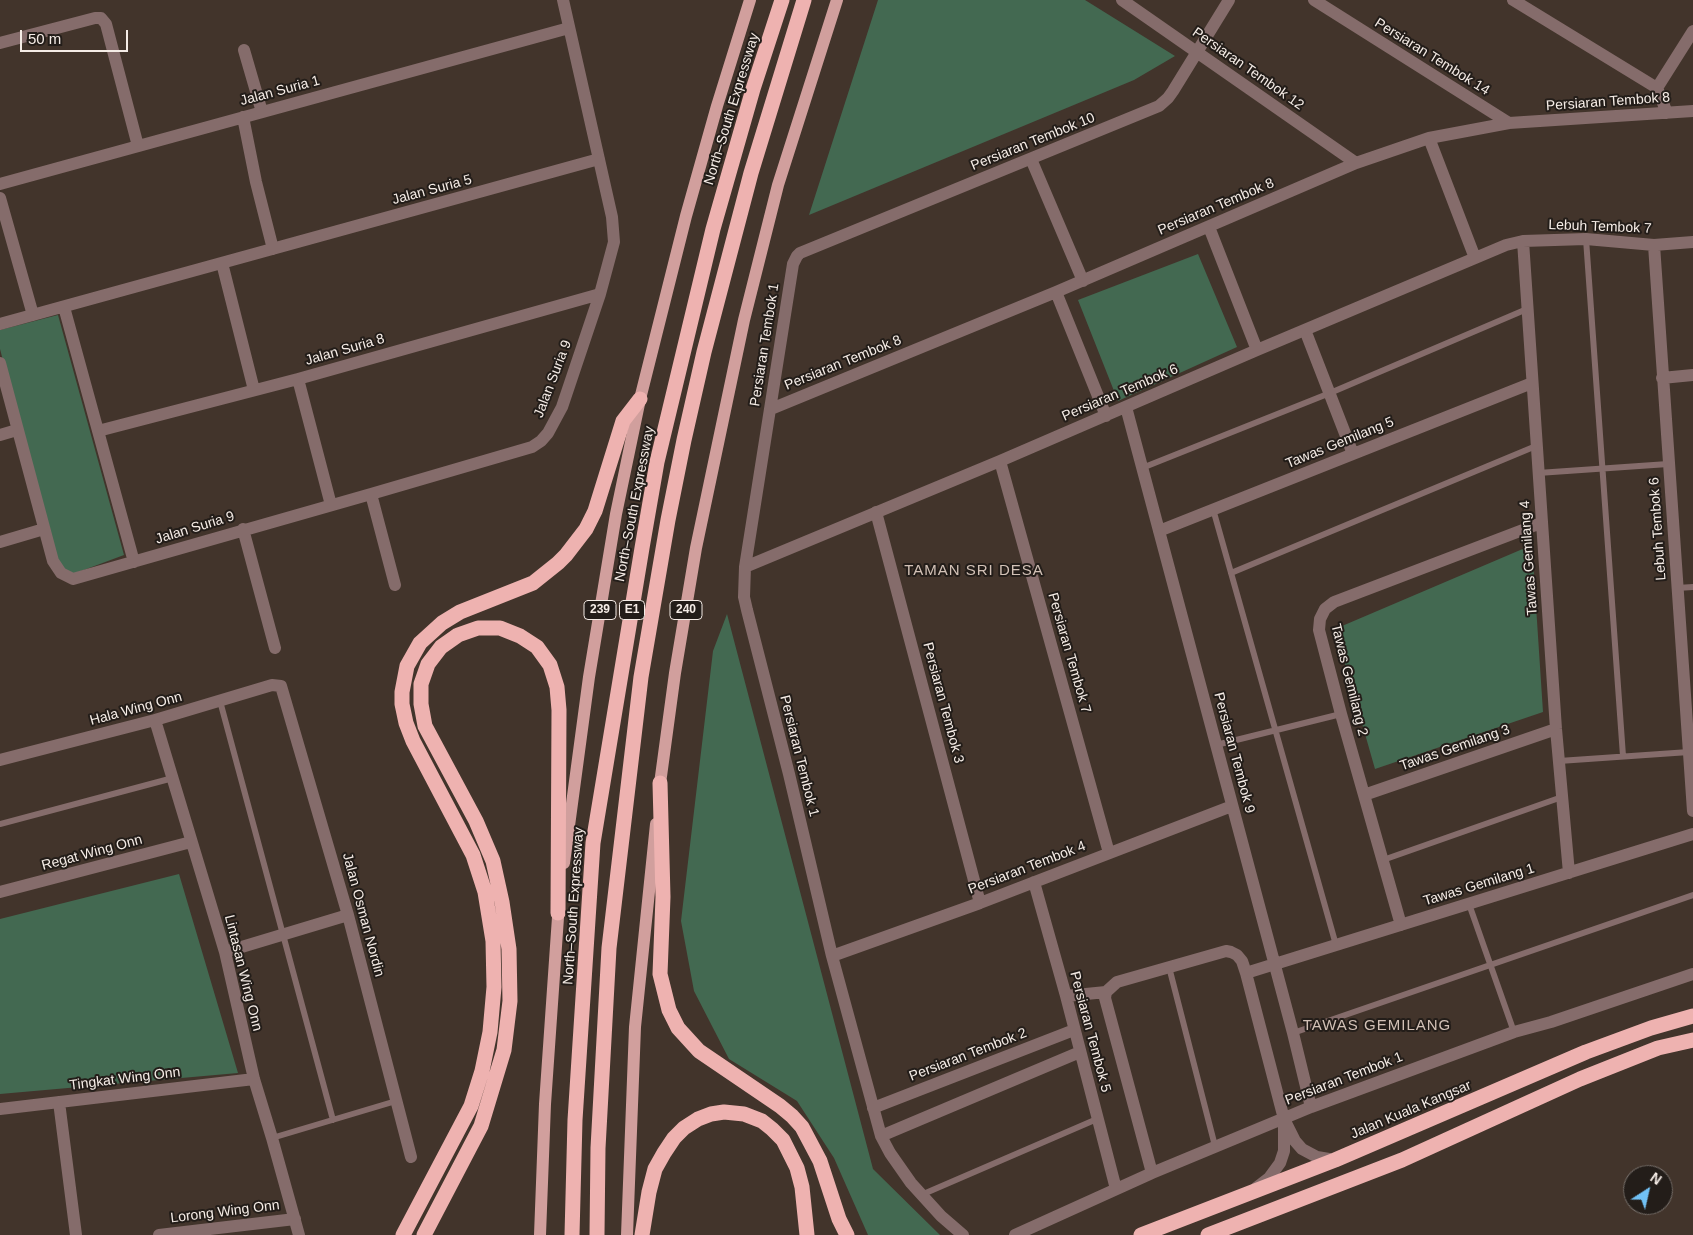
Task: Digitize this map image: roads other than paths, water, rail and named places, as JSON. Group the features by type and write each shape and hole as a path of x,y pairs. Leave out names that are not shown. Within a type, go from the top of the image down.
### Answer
{"highway":[{"name":"North–South Expressway","path":"572,1235 575,1120 593,843 642,548 657,462 713,229 753,88 782,0"},
{"name":"E1","path":"597,1235 598,1148 609,948 643,667 670,512 704,352 751,173 804,0"},
{"path":"403,1235 471,1106 482,1072 490,1032 494,988 493,941 485,892 473,855 413,742 406,723 402,704 402,692 407,666 420,643 442,623 469,608 533,583 566,554 586,529 595,511 623,421 640,399"},
{"path":"424,1235 481,1126 504,1050 510,1001 509,948 502,902 493,862 476,820 426,726 421,704 421,684 428,664 441,647 458,635 478,628 500,628 520,636 536,647 550,665 557,687 559,710 558,913"},
{"path":"660,783 663,897 660,974 669,1010 678,1028 699,1051 780,1106 802,1127 820,1160 839,1219 847,1235"},
{"name":"Jalan Kuala Kangsar","path":"1142,1235 1335,1160 1586,1052 1651,1028 1693,1016"},
{"path":"1208,1235 1402,1160 1580,1079 1658,1048 1693,1040"},
{"path":"642,1235 655,1169 674,1138 684,1128 698,1119 724,1112 744,1114 762,1121 783,1140 796,1168 802,1187 807,1235"}],"main road":[{"name":"239","path":"540,1235 545,1104 558,913 589,677 616,514 640,399 689,207 717,106 750,0"},
{"name":"240","path":"627,1235 635,1027 660,783 675,673 696,548 744,320 778,184 837,0"}],"street":[{"name":"Jalan Suria 9","path":"0,363 53,561 61,573 73,578 532,447 542,441 548,434 562,407 600,294 612,251 614,231 563,0"},
{"name":"Persiaran Tembok 12","path":"1122,0 1356,163"},
{"name":"Persiaran Tembok 10","path":"800,253 1159,106 1168,98 1229,0"},
{"name":"Persiaran Tembok 14","path":"1314,0 1509,123"},
{"path":"1513,0 1657,88 1667,113"},
{"path":"0,43 101,18 106,24 138,146"},
{"name":"Jalan Suria 1","path":"0,184 569,28"},
{"path":"1657,88 1693,31"},
{"path":"244,50 262,112"},
{"name":"Persiaran Tembok 8","path":"771,409 1056,292 1356,163 1428,138 1509,123 1693,111"},
{"path":"243,117 256,182 273,249"},
{"path":"1428,138 1475,258"},
{"name":"Jalan Suria 5","path":"0,324 599,159"},
{"path":"1031,159 1082,281"},
{"path":"0,198 33,315"},
{"path":"1209,227 1257,350"},
{"name":"Lebuh Tembok 7","path":"1506,245 1523,241 1586,239 1654,245 1693,242"},
{"name":"Tawas Gemilang 4","path":"1523,241 1541,523 1569,873"},
{"name":"Persiaran Tembok 6","path":"746,567 1506,245"},
{"name":"Lebuh Tembok 6","path":"1654,245 1693,811"},
{"name":"Persiaran Tembok 1","path":"800,253 793,264 746,567 744,596 746,610 789,774 832,956 881,1136 899,1168 921,1195 963,1235"},
{"path":"222,263 254,390"},
{"path":"1056,292 1106,416"},
{"name":"Jalan Suria 8","path":"98,432 298,379 600,294"},
{"path":"64,307 134,562"},
{"path":"1305,330 1353,454"},
{"path":"1662,378 1693,375"},
{"path":"298,379 331,505"},
{"name":"Tawas Gemilang 5","path":"1159,531 1532,383"},
{"name":"Persiaran Tembok 9","path":"1126,407 1293,1033 1311,1107"},
{"path":"0,435 18,430"},
{"name":"Persiaran Tembok 7","path":"1000,461 1109,853"},
{"path":"371,494 395,585"},
{"name":"Persiaran Tembok 3","path":"876,512 980,903"},
{"name":"Tawas Gemilang 2","path":"1401,925 1319,630 1322,613 1334,602 1541,523"},
{"path":"0,542 44,529"},
{"path":"243,529 275,648"},
{"name":"Hala Wing Onn","path":"0,760 155,720 272,684 278,684"},
{"name":"Jalan Osman Nordin","path":"278,684 283,689 348,915 411,1157"},
{"name":"Lintasan Wing Onn","path":"155,720 225,952 254,1079 299,1235"},
{"name":"Tawas Gemilang 3","path":"1364,795 1556,729"},
{"name":"Persiaran Tembok 4","path":"832,956 980,903 1232,806"},
{"name":"Tawas Gemilang 1","path":"1246,973 1693,834"},
{"name":"Regat Wing Onn","path":"0,892 191,842"},
{"name":"Persiaran Tembok 5","path":"1034,882 1116,1189"},
{"path":"225,952 348,915"},
{"path":"1066,996 1106,992 1117,982 1229,951 1234,953 1240,958 1246,973 1284,1119 1295,1141 1302,1149 1317,1157 1335,1160"},
{"name":"Persiaran Tembok 1","path":"1015,1235 1152,1173 1311,1107 1514,1032 1552,1022 1693,974"},
{"path":"1106,992 1105,998 1152,1173"},
{"name":"Persiaran Tembok 2","path":"873,1108 1074,1030"},
{"path":"881,1136 1080,1052"},
{"name":"Tingkat Wing Onn","path":"0,1109 254,1079"},
{"path":"59,1102 76,1235"},
{"path":"1245,1196 1269,1178 1280,1163 1284,1151 1284,1119"},
{"name":"Lorong Wing Onn","path":"159,1235 295,1218"}],"lane":[{"path":"1586,239 1623,756"},
{"path":"1142,468 1330,393 1527,309"},
{"path":"1231,573 1536,446"},
{"path":"1538,473 1668,464"},
{"path":"1213,510 1336,945"},
{"path":"1677,588 1693,587"},
{"path":"220,701 333,1120"},
{"path":"1216,744 1341,714"},
{"path":"1559,761 1689,752"},
{"path":"0,824 173,778"},
{"path":"1382,860 1562,797"},
{"path":"1293,1033 1693,895"},
{"path":"1469,904 1514,1032"},
{"path":"1169,967 1216,1146"},
{"path":"272,1138 396,1101"},
{"path":"921,1195 1098,1119"}],"district":[{"name":"TAMAN SRI DESA","path":"974,571"},
{"name":"TAWAS GEMILANG","path":"1377,1026"}]}
